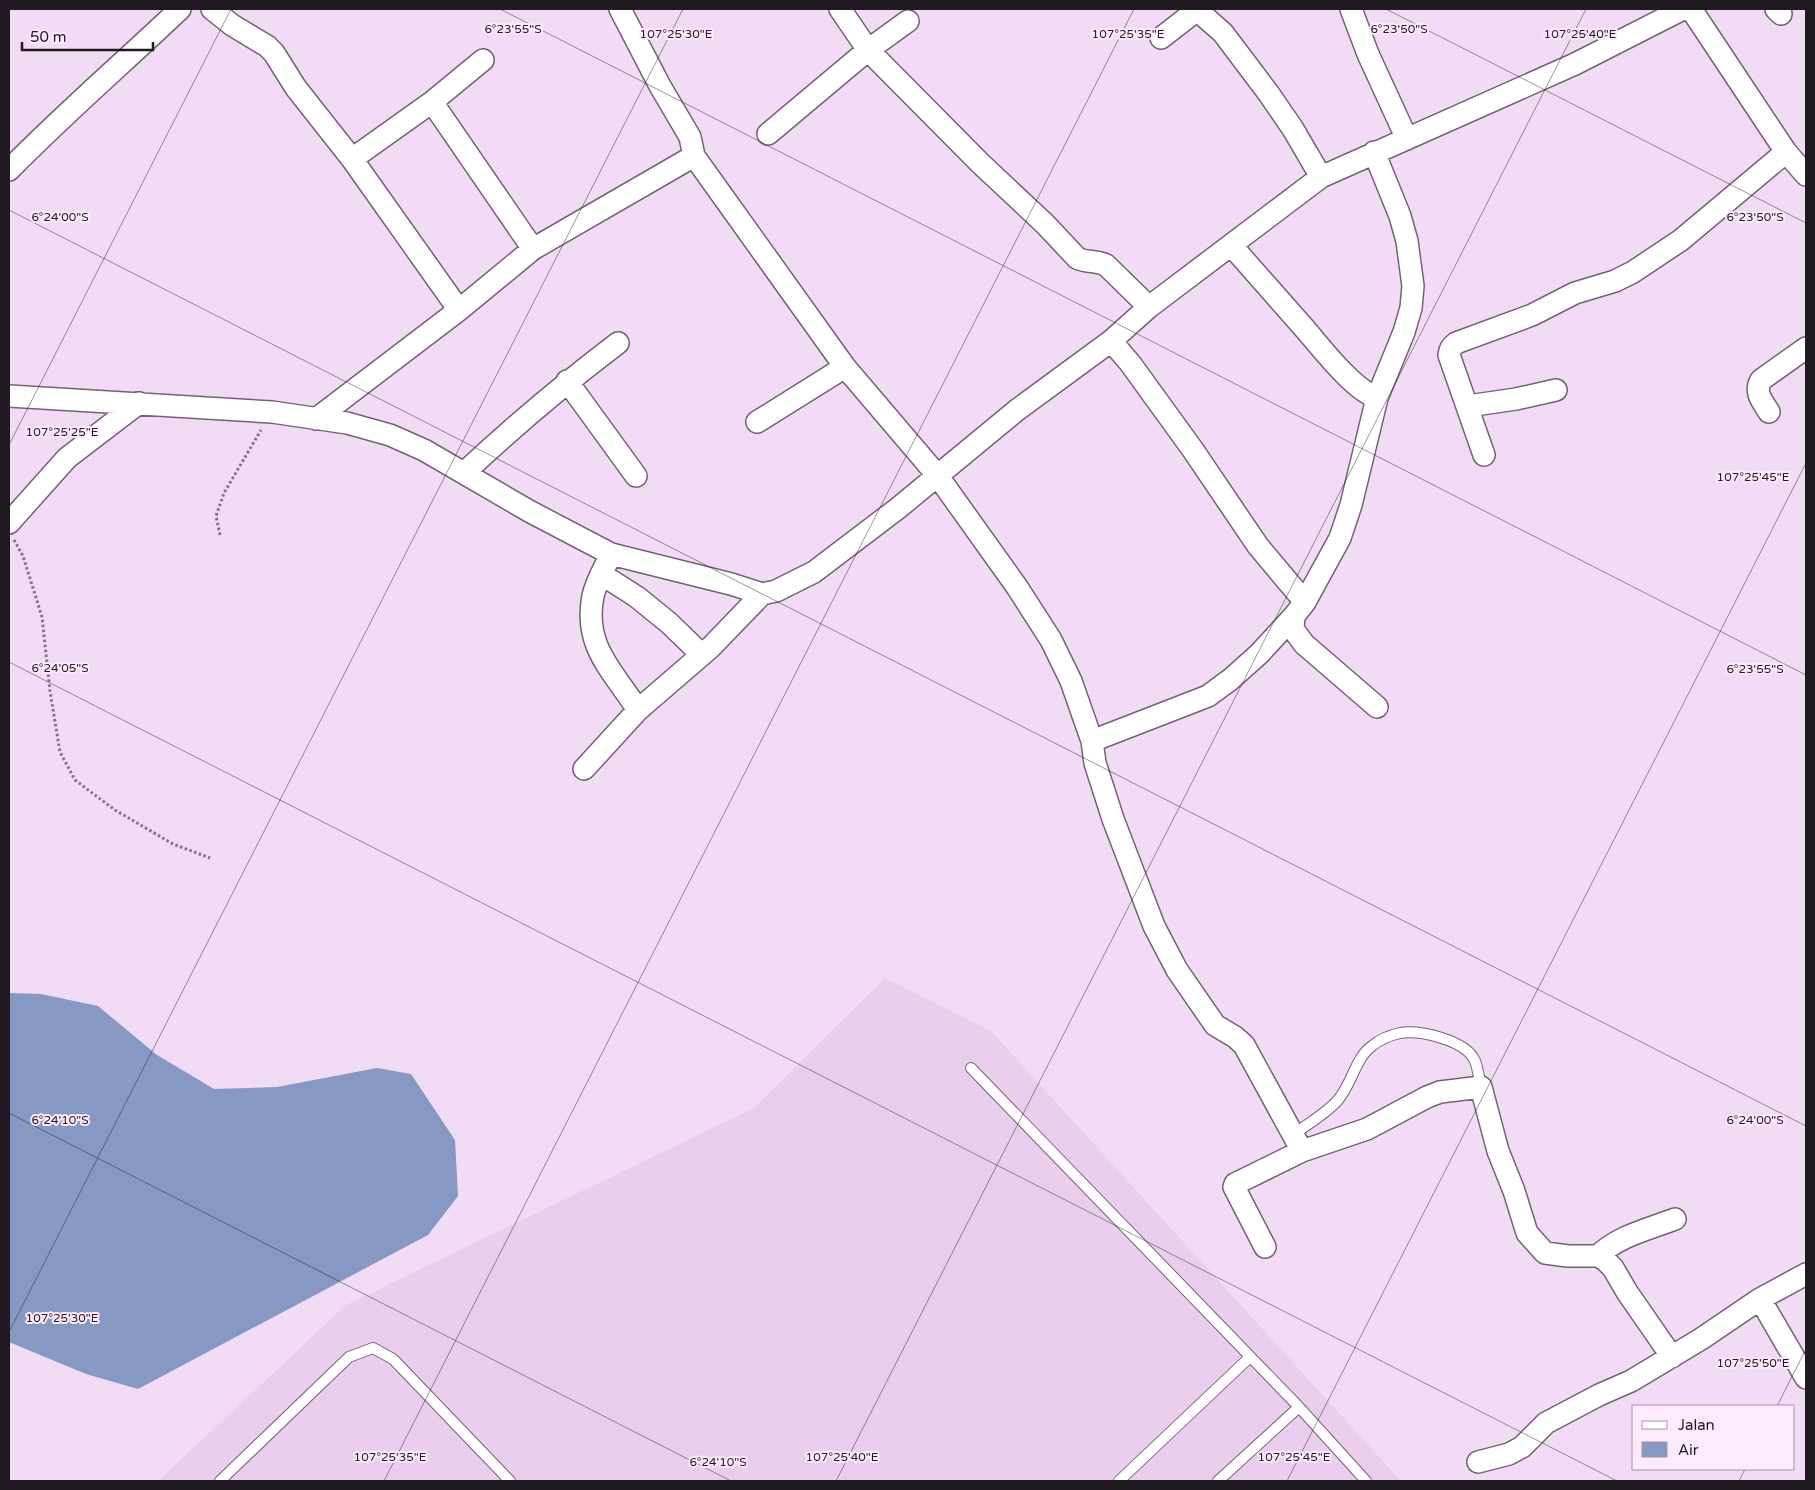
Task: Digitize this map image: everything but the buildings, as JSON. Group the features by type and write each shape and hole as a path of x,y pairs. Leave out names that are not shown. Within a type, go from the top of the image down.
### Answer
{"street":[{"path":"9,170 52,125 114,72 180,9"},
{"path":"212,9 232,25 267,46 274,53 296,88 352,159 458,310"},
{"path":"620,9 660,86 690,138 694,156 845,367 937,474 1017,587 1051,640 1071,681 1092,741 1095,763 1113,819 1154,926 1177,970 1215,1025 1244,1045 1297,1143"},
{"path":"840,9 868,50 980,163 1045,224 1077,258 1083,262 1099,262 1106,265 1149,307"},
{"path":"1161,38 1196,9 1223,33 1269,94 1293,129 1321,177"},
{"path":"1351,9 1368,54 1407,139"},
{"path":"9,396 272,412 347,423 390,435 424,450 529,511 610,554 731,584 762,594 776,591 814,572 897,509 937,474 1017,410 1111,341 1149,307 1321,177 1575,64 1683,9"},
{"path":"1691,9 1786,152 1806,176"},
{"path":"768,134 868,50 908,21"},
{"path":"352,159 432,102 484,60"},
{"path":"432,102 533,249"},
{"path":"1374,152 1400,216 1407,241 1413,286 1411,308 1404,332 1377,398 1351,505 1340,538 1300,609 1293,629 1304,644 1377,707"},
{"path":"1484,454 1449,355 1452,346 1532,315 1576,293 1614,281 1633,272 1681,240 1786,152"},
{"path":"316,418 458,310 533,249 694,156"},
{"path":"1231,244 1324,352 1358,386 1377,398"},
{"path":"1111,341 1130,363 1192,450 1300,609"},
{"path":"464,473 567,381 618,343"},
{"path":"1769,412 1758,395 1759,383 1806,348"},
{"path":"757,422 845,367"},
{"path":"567,381 636,476"},
{"path":"1468,406 1516,400 1556,390"},
{"path":"11,531 67,458 139,403"},
{"path":"610,554 593,595 590,619 592,634 603,660 638,710"},
{"path":"601,574 669,622 702,654"},
{"path":"584,769 638,710 711,647 762,594"},
{"path":"1092,741 1208,696 1258,654 1300,609"},
{"path":"1265,1247 1234,1187 1235,1184 1297,1143 1367,1129 1440,1092 1481,1087 1498,1150 1514,1191 1527,1233 1545,1253 1568,1256 1598,1256 1605,1260 1613,1268 1627,1292 1672,1357"},
{"path":"1598,1256 1606,1248 1618,1241 1675,1219"},
{"path":"1478,1462 1509,1454 1522,1447 1546,1423 1599,1395 1631,1381 1672,1357 1760,1299 1806,1274"},
{"path":"1760,1299 1806,1378"}],"lane":[{"path":"1297,1143 1337,1102 1346,1090 1362,1056 1370,1046 1399,1033 1419,1033 1445,1039 1458,1045 1475,1060 1481,1087"},
{"path":"971,1068 1298,1407 1366,1481"},
{"path":"220,1481 349,1357 373,1348 394,1359 510,1481"},
{"path":"1119,1481 1250,1357"},
{"path":"1218,1481 1298,1407"}],"path":[{"path":"220,535 216,516 224,493 272,412"},
{"path":"11,531 23,556 42,617 47,649 50,691 60,752 75,780 115,810 173,844 210,858"}],"shaded area":[{"path":"885,978 991,1031 1401,1481 158,1481 346,1305 754,1108"}],"water":[{"path":"9,993 41,994 98,1006 157,1055 214,1089 277,1087 377,1068 411,1074 455,1140 458,1196 428,1235 138,1389 86,1374 9,1342"}]}
